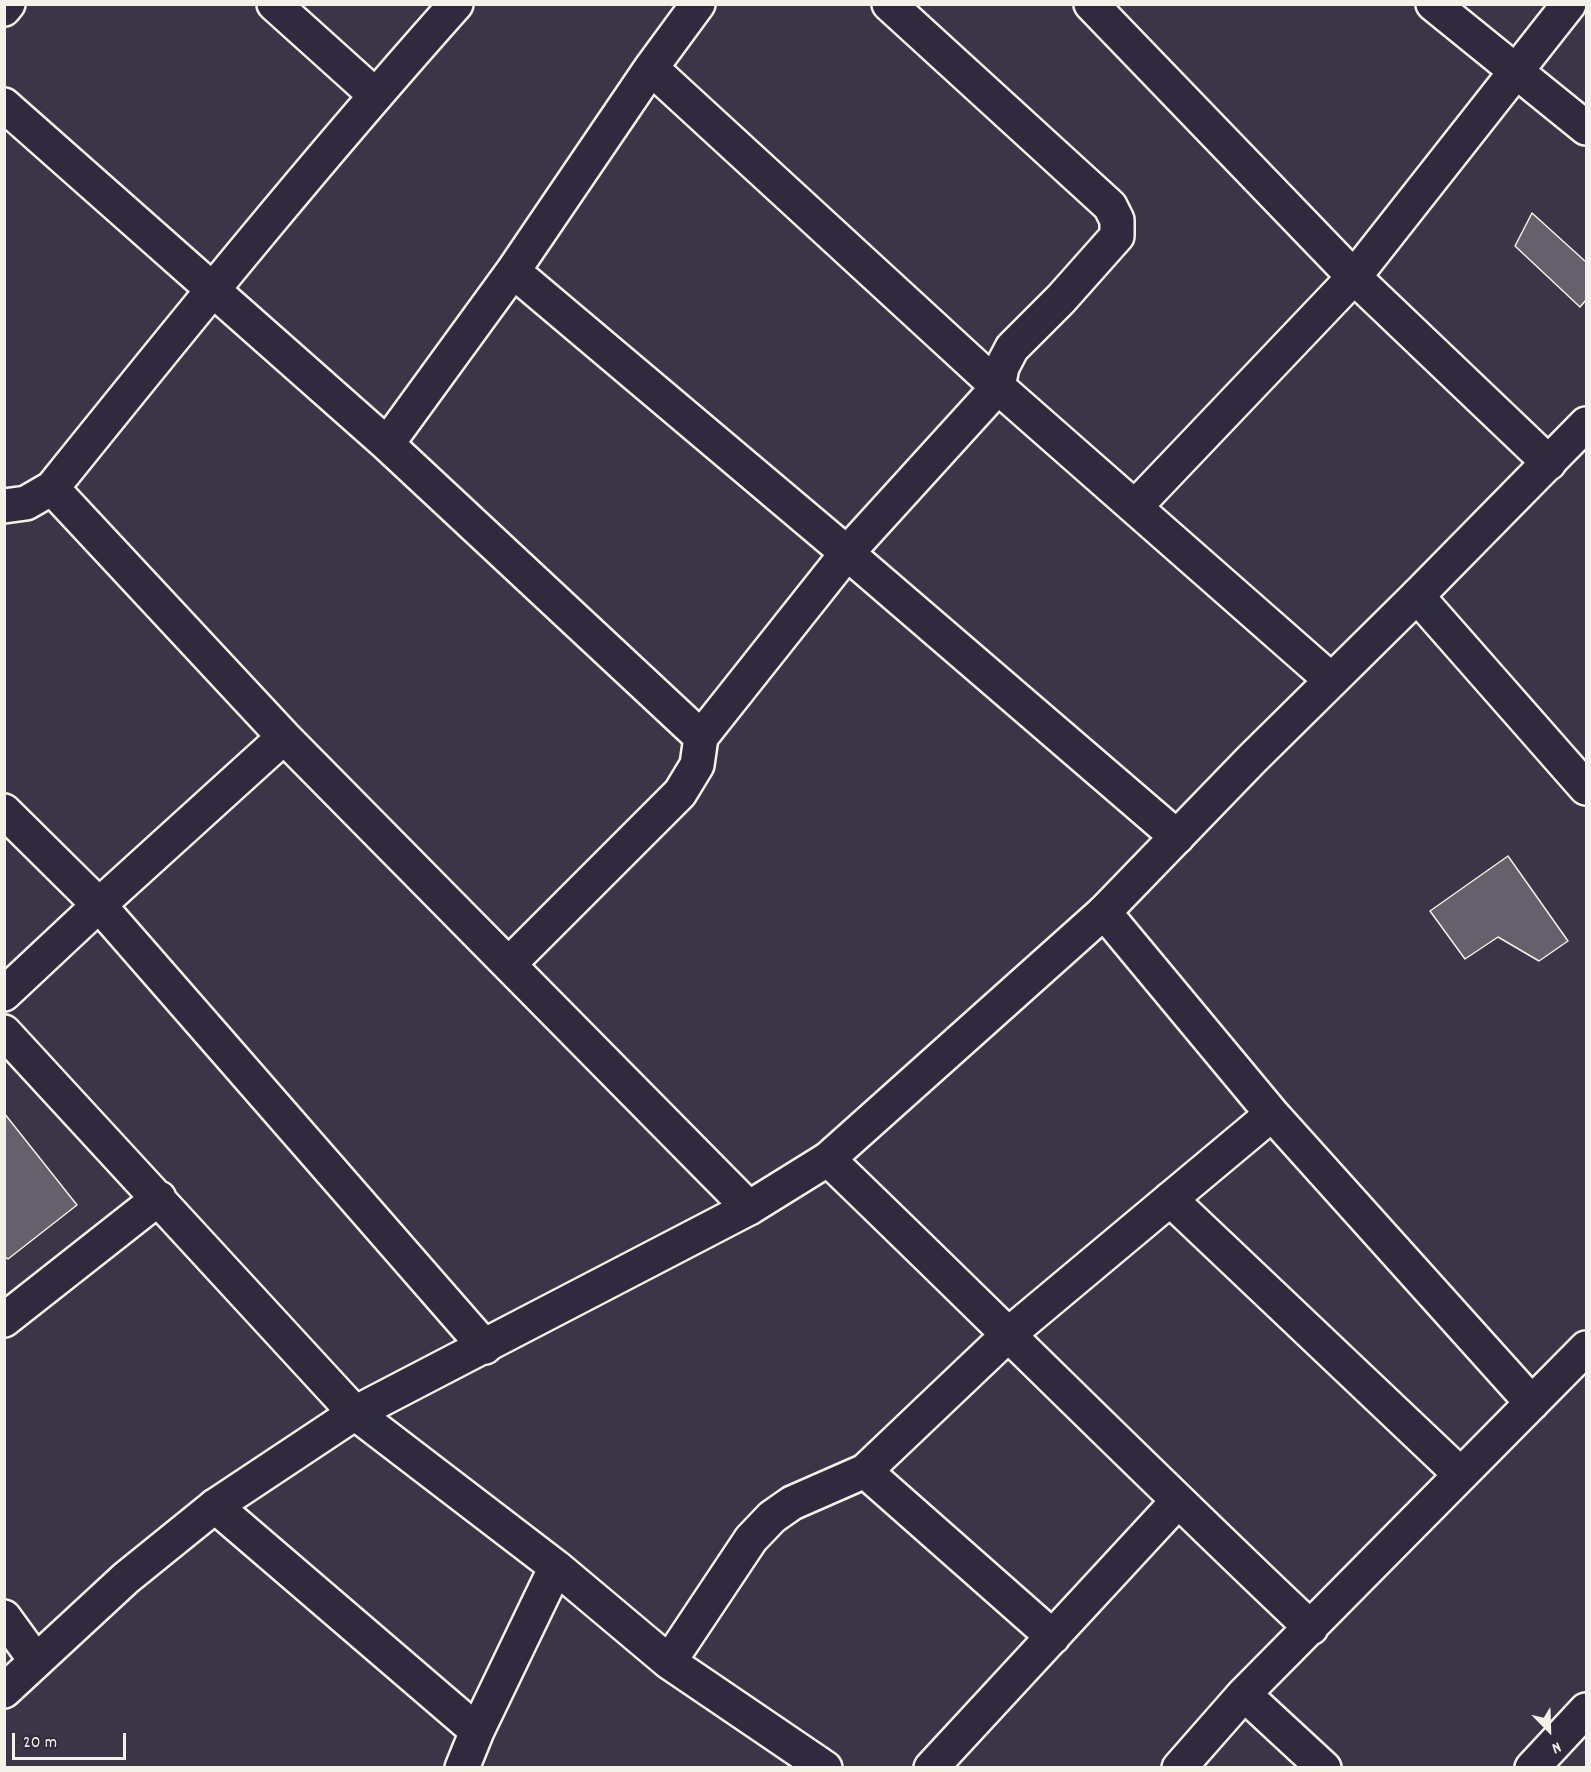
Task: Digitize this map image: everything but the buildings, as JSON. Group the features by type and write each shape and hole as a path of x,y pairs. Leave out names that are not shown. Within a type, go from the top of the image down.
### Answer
{"street":[{"path":"4,9 8,4"},
{"path":"274,4 375,95"},
{"path":"4,506 26,503 52,488 213,289 375,95 456,4"},
{"path":"387,444 513,271 651,68 698,4"},
{"path":"509,964 680,793 697,765 701,737 847,553 998,387 1002,367 1012,348 1117,236 1117,220 1110,206 888,4"},
{"path":"1090,4 1354,277 1549,463"},
{"path":"1433,4 1515,73 1587,128"},
{"path":"1135,507 1354,277 1569,4"},
{"path":"651,68 998,387 1330,680"},
{"path":"4,105 387,444 701,737"},
{"path":"513,271 1178,837"},
{"path":"4,1691 126,1578 215,1506 355,1413 749,1208 828,1159 1104,912 1330,680 1417,596 1587,424"},
{"path":"52,488 284,737 749,1208"},
{"path":"1417,596 1587,788"},
{"path":"4,994 284,737"},
{"path":"4,811 99,905 485,1347"},
{"path":"1104,912 1272,1114 1532,1403"},
{"path":"4,1032 355,1413 556,1567 669,1662 825,1767"},
{"path":"669,1662 751,1539 772,1517 792,1503 865,1470 1009,1334 1272,1114"},
{"path":"828,1159 1009,1334 1177,1502 1311,1628"},
{"path":"4,1320 159,1198"},
{"path":"1170,1199 1460,1474"},
{"path":"1179,1767 1244,1694 1587,1348"},
{"path":"865,1470 1053,1637"},
{"path":"931,1767 1177,1502"},
{"path":"215,1506 477,1731"},
{"path":"462,1767 556,1567"},
{"path":"4,1617 36,1661"},
{"path":"1244,1694 1324,1767"},
{"path":"1532,1767 1587,1710"}]}
